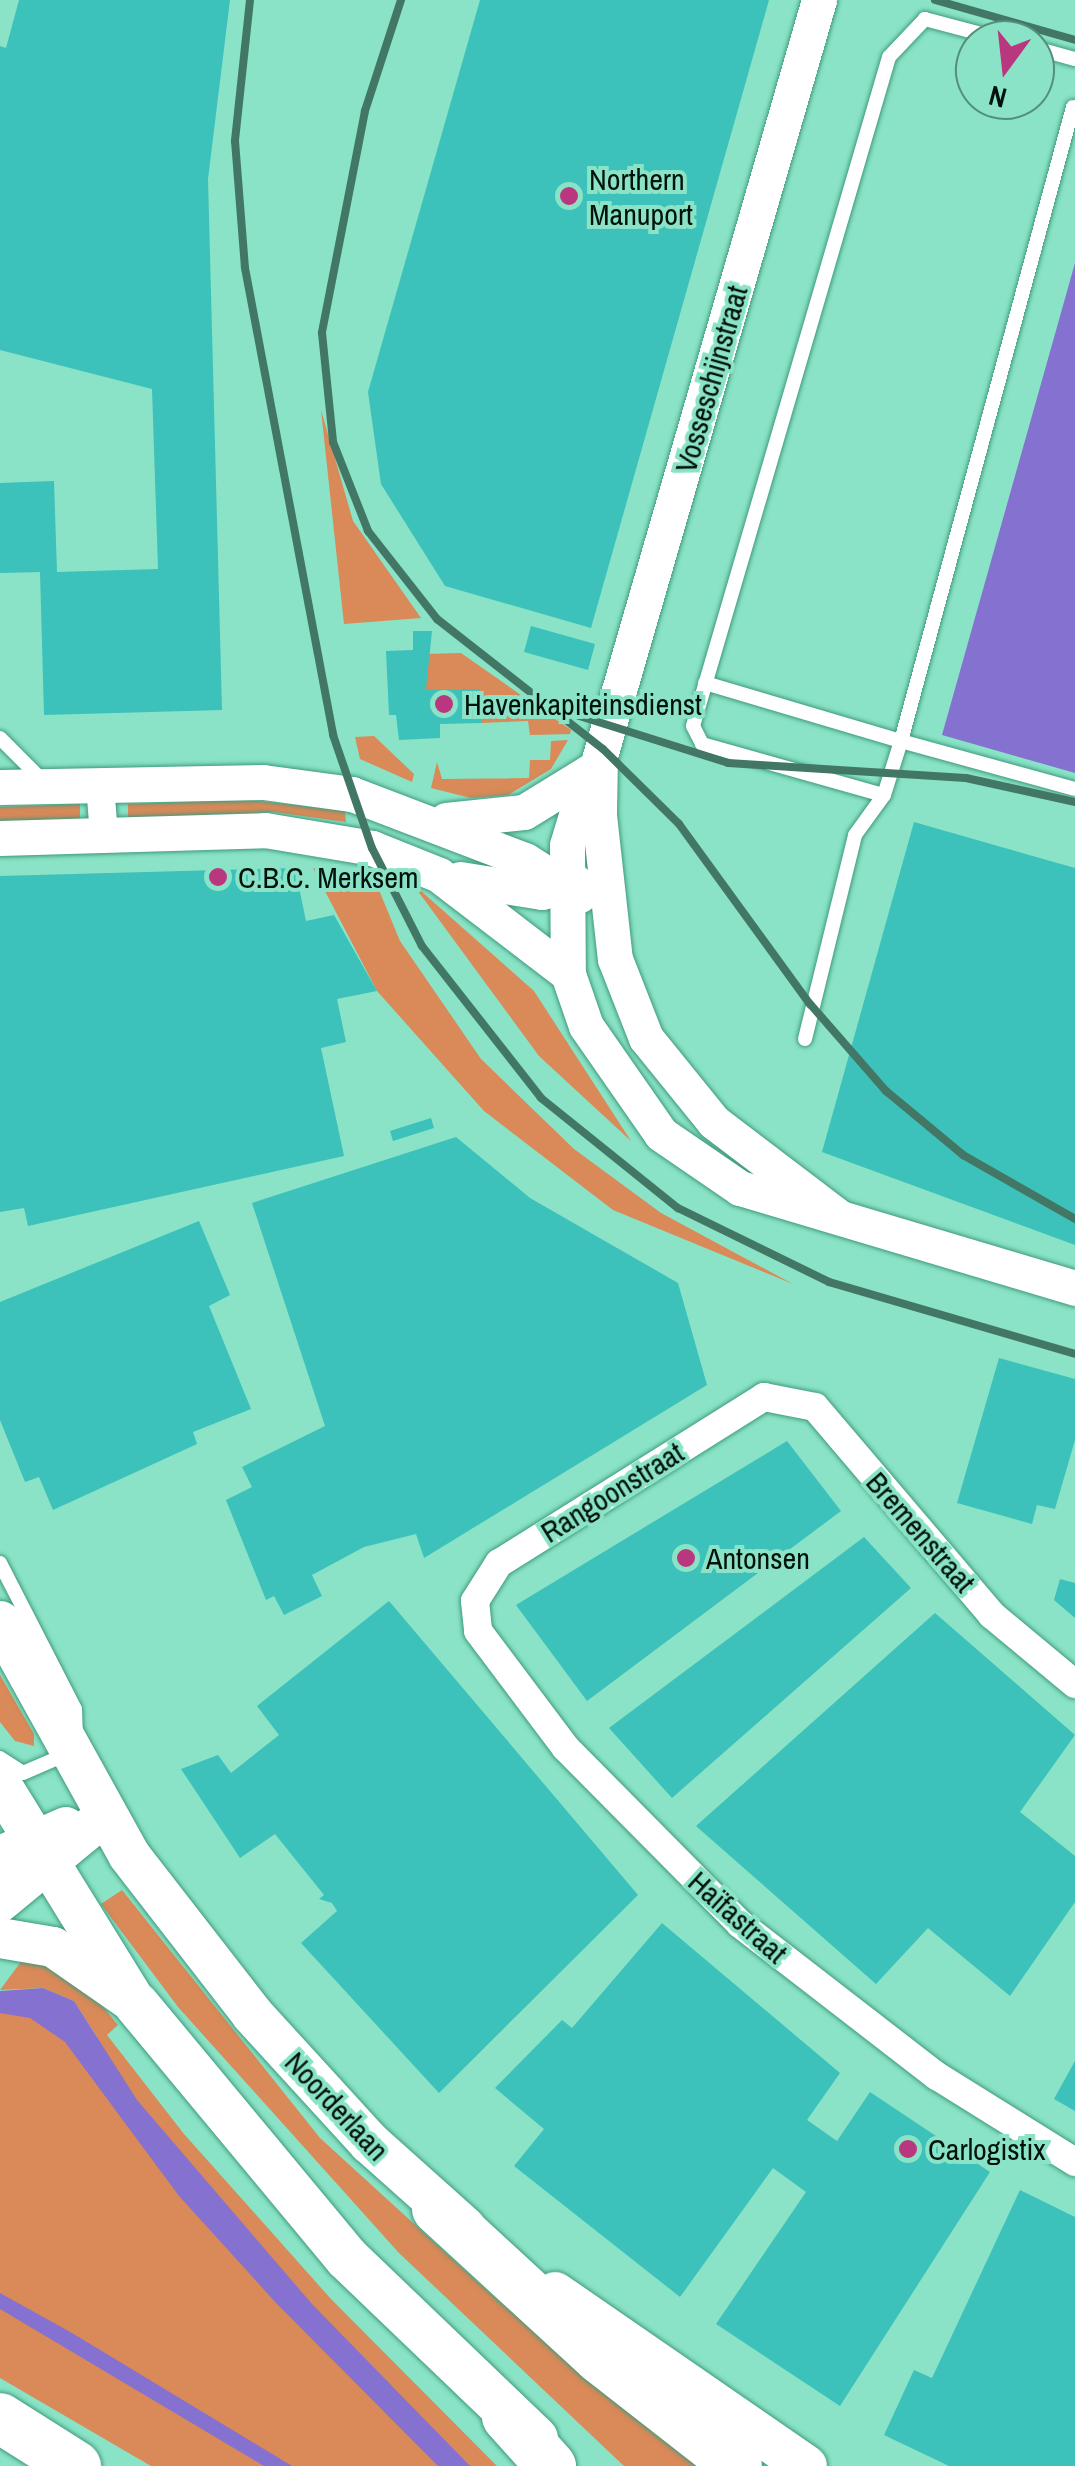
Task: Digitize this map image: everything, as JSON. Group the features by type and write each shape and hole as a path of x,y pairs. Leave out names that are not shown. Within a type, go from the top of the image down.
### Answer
{"highway":[{"path":"136,2004 346,2257 507,2416 551,2466"},
{"path":"438,2208 599,2358 736,2466"},
{"path":"507,2416 572,2466"},
{"path":"0,2418 76,2466"}],"main road":[{"name":"Noorderlaan","path":"0,1622 103,1816 253,2015 438,2208 806,2466"},
{"path":"0,1784 27,1854 136,2004"},
{"path":"0,1902 27,1854 103,1816"},
{"path":"0,1938 53,1947 136,2004"}],"street":[{"name":"Vosseschijnstraat","path":"819,0 595,764 567,845 568,974 594,1041 660,1134 740,1188 1075,1288"},
{"name":"Vosseschijnstraat","path":"595,764 615,959 646,1038 676,1081 714,1122 838,1216"},
{"path":"421,817 524,812 595,764"},
{"path":"0,787 280,782 421,817 567,886 600,913 615,959"},
{"path":"100,785 104,834"},
{"path":"0,838 304,832 400,857 440,875 502,890 567,886 602,848"},
{"path":"440,875 568,974"},
{"name":"Rangoonstraat","path":"476,1601 499,1563 764,1396"},
{"name":"Bremenstraat","path":"764,1396 815,1407 992,1615 1075,1684"},
{"name":"Haïfastraat","path":"476,1601 478,1632 566,1748 740,1924 938,2076 1075,2162"}],"lane":[{"path":"884,795 702,744 693,726 889,57 924,19 955,27"},
{"path":"806,1039 855,834 884,795 901,741 1072,106"},
{"path":"705,684 1075,789"},
{"path":"0,738 48,786"},
{"path":"400,857 421,817"},
{"path":"0,1564 76,1709 69,1754 24,1773 0,1758"}],"shaded area":[{"path":"1075,263 1075,773 942,735"},
{"path":"321,410 353,521 421,618 344,624"},
{"path":"461,653 571,730 570,734 530,735 528,721 481,723 480,689 426,689 424,654"},
{"path":"374,736 414,774 412,782 360,759 355,737"},
{"path":"568,740 551,769 508,795 471,798 431,788 437,762 442,779 529,778 530,760 550,760 551,741"},
{"path":"249,800 345,811 346,822 274,812 128,818 128,804"},
{"path":"80,804 80,820 0,822 0,807"},
{"path":"313,868 379,890 400,941 481,1059 574,1149 661,1213 793,1284 613,1210 484,1111 377,991"},
{"path":"412,883 534,991 631,1141 539,1056"},
{"path":"0,1675 34,1734 34,1746 15,1741 0,1722"},
{"path":"122,1890 320,2138 502,2304 705,2466 624,2466 399,2253 178,2007 101,1904"},
{"path":"29,1951 81,1980 118,2025 107,2035 184,2134 331,2299 497,2466 151,2466 0,2378 0,2000 97,2037 74,2001 43,1988 0,1990"},
{"path":"43,1988 74,2001 137,2100 312,2304 470,2466 438,2466 277,2304 179,2196 65,2042 30,2018 0,2013 0,1991"},
{"path":"0,2293 292,2466 264,2466 0,2309"}],"building":[{"path":"19,0 230,0 208,179 222,710 44,715 40,572 0,573 0,483 54,481 57,572 158,569 152,389 0,350 0,46 6,48"},
{"name":"Northern Manuport","path":"480,0 769,0 591,628 445,586 381,484 368,392"},
{"path":"531,626 595,644 588,670 524,652"},
{"path":"413,631 432,631 426,689 480,689 481,723 440,724 440,738 399,740 396,715 389,715 386,651 413,650"},
{"path":"914,822 1075,868 1075,1245 822,1152"},
{"path":"295,868 306,921 334,915 377,991 337,999 346,1042 321,1048 344,1156 28,1226 24,1208 0,1212 0,876"},
{"path":"431,1118 434,1128 393,1141 390,1131"},
{"path":"456,1137 530,1198 678,1283 707,1385 424,1558 416,1534 364,1547 312,1575 322,1596 284,1615 274,1596 266,1600 226,1500 252,1487 242,1467 325,1426 252,1203"},
{"path":"199,1221 230,1295 209,1306 251,1409 193,1432 197,1444 53,1510 39,1477 25,1482 0,1420 0,1302"},
{"path":"999,1358 1075,1379 1075,1440 1055,1509 1037,1505 1032,1524 957,1503"},
{"name":"Antonsen","path":"787,1441 841,1511 587,1701 516,1605"},
{"path":"864,1537 911,1588 672,1798 609,1728"},
{"path":"1060,1579 1075,1583 1075,1618 1054,1600"},
{"path":"389,1601 638,1895 439,2093 301,1943 337,1911 332,1903 319,1899 324,1895 275,1834 240,1858 181,1769 218,1755 231,1773 279,1735 257,1706"},
{"path":"935,1613 1075,1735 1020,1812 1075,1856 1075,1902 1010,1996 928,1928 876,1984 696,1826"},
{"path":"662,1923 840,2073 807,2120 837,2141 870,2092 990,2172 840,2406 716,2324 806,2192 773,2168 680,2297 514,2166 544,2129 495,2088 562,2020 572,2028"},
{"path":"1075,2061 1075,2111 1054,2099"},
{"path":"1020,2190 1075,2217 1075,2466 949,2466 884,2435 914,2370 932,2378"}],"railway":[{"path":"250,0 235,141 245,268 333,735 372,848 422,946 541,1098 678,1208 829,1282 1075,1354"},
{"path":"401,0 365,111 322,333 333,442 368,531 437,619 603,749 679,824 810,1004 886,1091 963,1155 1075,1219"},
{"path":"935,0 1075,40"},
{"path":"573,714 728,763 966,778 1075,802"}],"place":[{"name":"Northern Manuport","path":"569,196"},
{"name":"Havenkapiteinsdienst","path":"444,704"},
{"name":"C.B.C. Merksem","path":"218,877"},
{"name":"Antonsen","path":"686,1558"},
{"name":"Carlogistix","path":"908,2149"}]}
